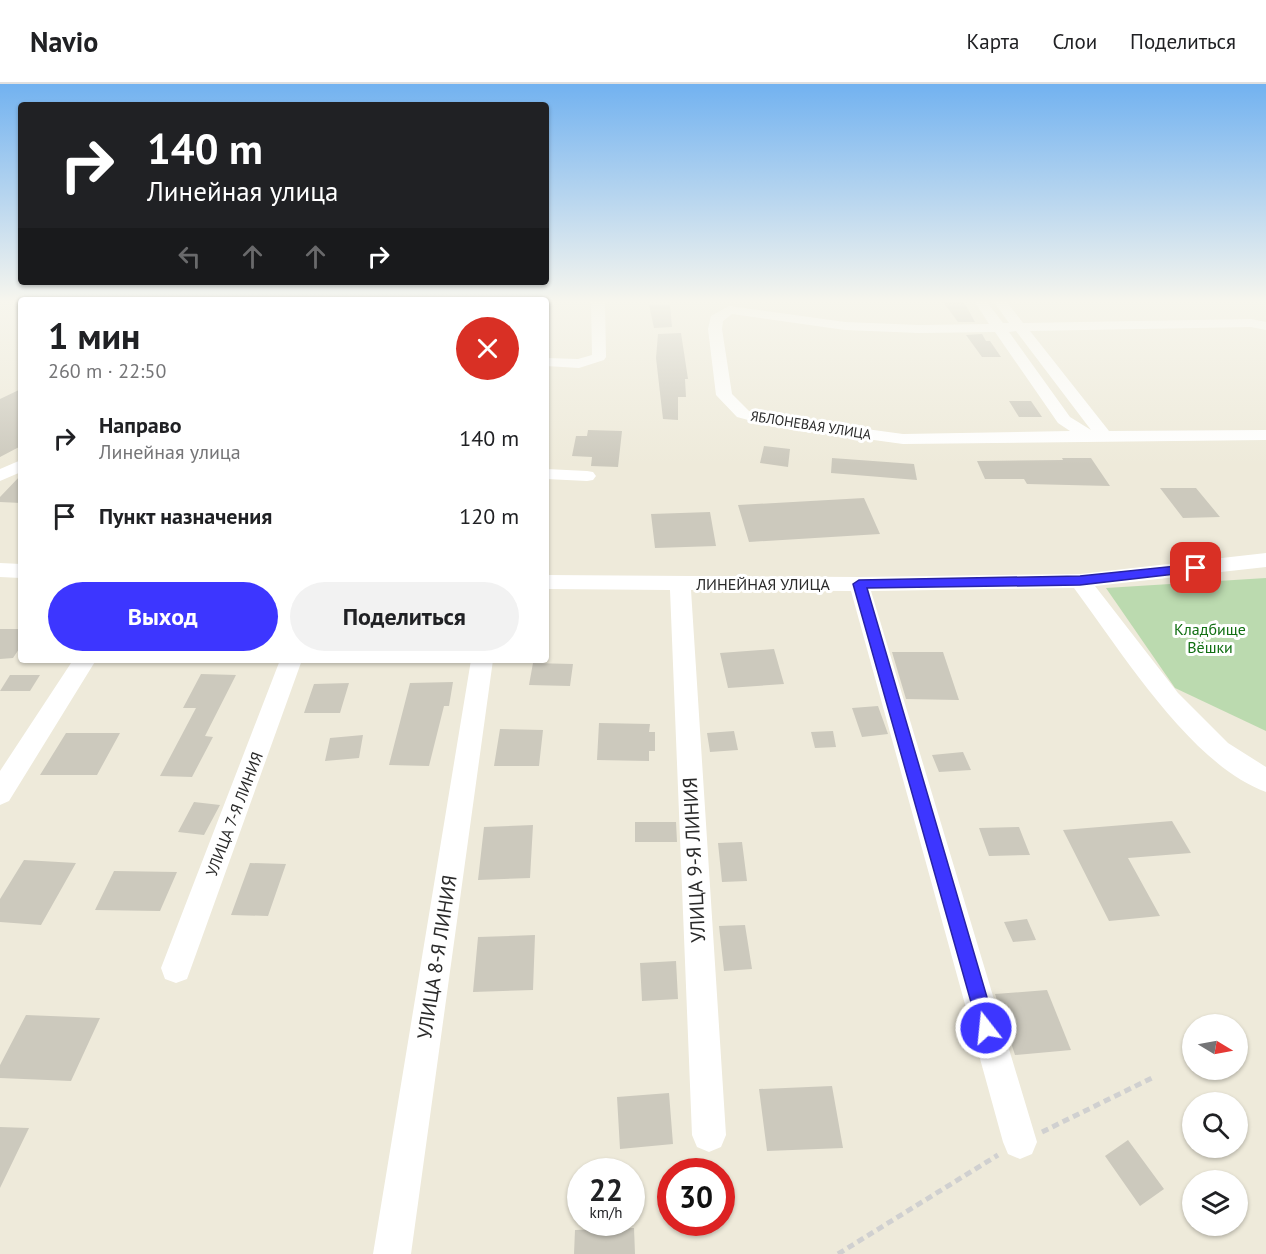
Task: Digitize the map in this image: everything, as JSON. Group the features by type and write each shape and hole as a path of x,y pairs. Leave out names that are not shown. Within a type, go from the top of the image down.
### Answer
{"street":[{"path":"549,362 579,364 599,357"},
{"name":"ЯБЛОНЕВАЯ УЛИЦА","path":"719,357 724,395 743,414 771,421 903,439 1266,435"},
{"path":"1019,357 1064,420 1097,436"},
{"path":"1041,357 1097,436"},
{"path":"549,474 587,476"},
{"name":"ЛИНЕЙНАЯ УЛИЦА","path":"549,582 859,584 1080,581 1266,560"},
{"path":"0,570 18,571"},
{"path":"1080,581 1170,700 1219,750 1266,781"},
{"name":"УЛИЦА 9-Я ЛИНИЯ","path":"680,584 709,1135"},
{"path":"859,584 1020,1142"},
{"path":"0,793 83,663"},
{"name":"УЛИЦА 7-Я ЛИНИЯ","path":"176,968 290,663"},
{"name":"УЛИЦА 8-Я ЛИНИЯ","path":"392,1254 482,663"}],"path":[{"path":"838,1254 1020,1142 1155,1077"}],"green space":[{"name":"Кладбище Вёшки","path":"1266,578 1266,731 1175,688 1106,588"}],"building":[{"path":"685,357 688,379 685,379 686,397 678,397 678,420 663,419 656,358"},
{"path":"18,390 18,448 0,457 0,399"},
{"path":"1009,401 1031,401 1042,417 1019,417"},
{"path":"588,430 622,431 618,467 591,466 592,457 572,456 576,436 587,436"},
{"path":"764,446 790,449 788,467 760,463"},
{"path":"832,458 914,464 917,480 831,473"},
{"path":"1062,458 1091,458 1110,486 1027,484 1024,479 985,479 977,461 1063,460"},
{"path":"18,478 18,503 0,502 0,497"},
{"path":"1160,488 1196,488 1220,517 1183,518"},
{"path":"864,498 880,534 749,542 738,505"},
{"path":"710,512 716,546 655,548 651,514"},
{"path":"0,629 18,629 18,650 13,658 0,659"},
{"path":"774,649 784,684 728,688 720,653"},
{"path":"892,652 943,652 959,700 906,699"},
{"path":"533,663 573,664 570,686 529,685"},
{"path":"201,674 236,675 205,736 213,737 192,777 160,776 196,708 183,708"},
{"path":"10,675 40,675 30,691 0,691"},
{"path":"453,682 449,706 444,706 429,766 389,765 410,683"},
{"path":"349,683 340,713 304,713 314,684"},
{"path":"878,706 888,734 862,737 852,708"},
{"path":"599,723 650,724 649,732 655,732 655,751 649,751 649,761 597,760"},
{"path":"500,729 543,730 539,766 494,766"},
{"path":"734,731 738,750 710,752 707,733"},
{"path":"833,731 836,747 815,748 811,732"},
{"path":"66,733 120,733 97,775 40,775"},
{"path":"363,735 359,758 325,761 330,738"},
{"path":"963,752 971,770 939,772 932,755"},
{"path":"194,802 220,805 204,835 178,832"},
{"path":"1172,821 1191,853 1128,858 1160,916 1109,921 1063,830"},
{"path":"635,822 676,822 677,842 635,842"},
{"path":"533,825 530,878 478,880 484,827"},
{"path":"1019,827 1030,855 989,856 979,828"},
{"path":"742,842 747,881 722,882 718,843"},
{"path":"24,860 76,863 41,925 0,922 0,899"},
{"path":"250,863 286,864 268,916 231,915"},
{"path":"114,871 177,872 160,911 95,910"},
{"path":"1027,919 1036,940 1013,942 1004,922"},
{"path":"745,925 752,969 724,971 719,926"},
{"path":"535,935 533,990 473,992 478,937"},
{"path":"676,961 678,999 642,1001 640,963"},
{"path":"1047,990 1071,1050 1015,1055 995,994"},
{"path":"26,1015 100,1018 71,1081 0,1078 0,1065"},
{"path":"832,1086 843,1148 767,1151 759,1089"},
{"path":"669,1093 673,1144 620,1149 617,1097"},
{"path":"0,1127 29,1128 0,1188"},
{"path":"1128,1140 1164,1189 1140,1206 1105,1156"},
{"path":"575,1236 634,1236 635,1254 574,1254"}],"route":[{"path":"986,1028 859,584 1080,581 1196,568"}]}
